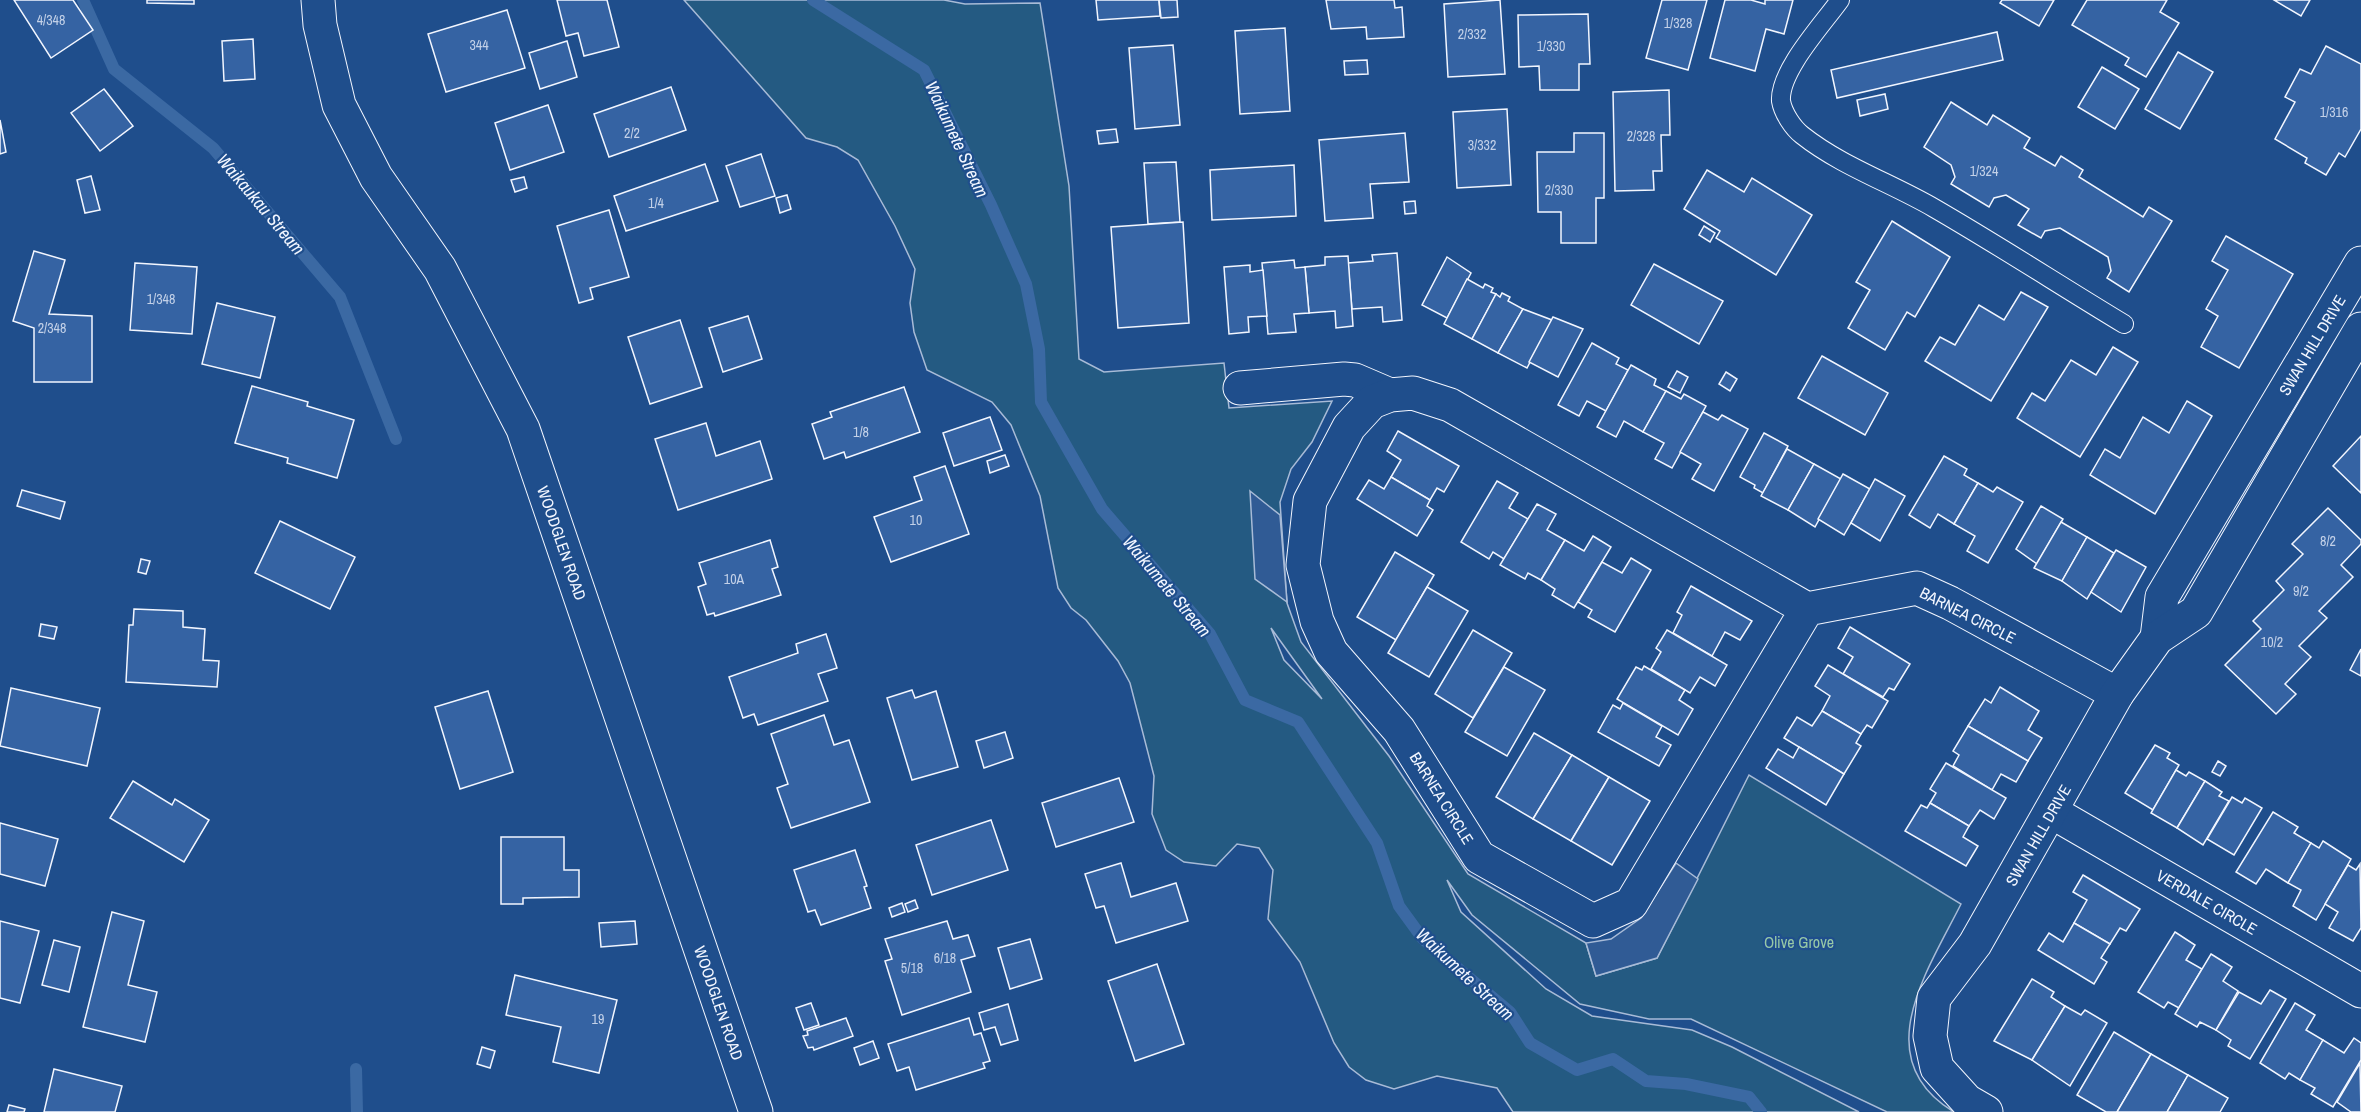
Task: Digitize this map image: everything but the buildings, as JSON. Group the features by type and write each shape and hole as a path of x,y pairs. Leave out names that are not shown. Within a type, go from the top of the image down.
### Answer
{"street":[{"name":"WOODGLEN ROAD","path":"318,0 320,25 339,105 376,177 440,269 523,429 756,1112"},
{"name":"SWAN HILL DRIVE","path":"2157,638 2162,597 2361,262"},
{"name":"SWAN HILL DRIVE","path":"1986,1112 1967,1101 1937,1068 1930,1036 1934,998 1975,944 2117,694 2157,638 2196,612 2361,329"},
{"path":"1240,388 1344,379 1355,380 1390,395 1413,393 1450,405 1807,609"},
{"name":"BARNEA CIRCLE","path":"1390,395 1372,402 1349,426 1310,501 1303,565 1317,621 1331,652 1399,730 1479,857 1593,921 1631,904 1807,609 1917,588 1950,603 2117,694"},
{"path":"2263,427 2294,445"},
{"name":"VERDALE CIRCLE","path":"2052,812 2361,992"}],"lane":[{"path":"1840,0 1793,65 1783,84 1781,101 1786,115 1800,134 1832,154 1932,207 2124,324"}],"green space":[{"name":"Olive Grove","path":"684,0 944,0 965,4 1040,3 1069,186 1079,359 1104,372 1224,363 1229,408 1332,401 1312,442 1291,469 1280,502 1287,603 1301,642 1389,756 1468,874 1586,943 1596,976 1657,958 1749,775 1961,904 1921,985 1912,1013 1909,1040 1913,1066 1928,1091 1954,1112 1887,1112 1691,1019 1649,1019 1580,1004 1472,915 1447,880 1461,912 1546,989 1592,1016 1692,1030 1732,1047 1859,1112 1513,1112 1497,1088 1437,1076 1394,1089 1366,1080 1349,1067 1334,1043 1300,962 1268,919 1273,870 1259,848 1237,844 1216,866 1184,862 1166,850 1152,814 1154,776 1130,683 1118,661 1086,620 1071,608 1058,588 1040,496 1011,425 992,402 927,370 914,332 910,303 915,269 895,226 858,160 837,147 806,138","holes":["1271,628 1322,699 1284,660"]}],"shaded area":[{"path":"1250,491 1280,515 1287,602 1255,579"},
{"path":"1676,863 1698,879 1657,958 1596,976 1586,943 1611,939 1641,918"}],"waterway":[{"name":"Waikaukau Stream","path":"83,0 114,69 213,148 340,297 396,439"},
{"name":"Waikumete Stream","path":"813,0 924,70 991,205 1026,284 1039,349 1041,402 1102,509 1210,634 1245,700 1298,722 1377,843 1399,906 1423,939 1510,1012 1530,1043 1577,1070 1613,1059 1646,1081 1686,1084 1749,1097 1761,1112"},
{"name":"Waikaukau Stream","path":"356,1069 357,1112"}]}
